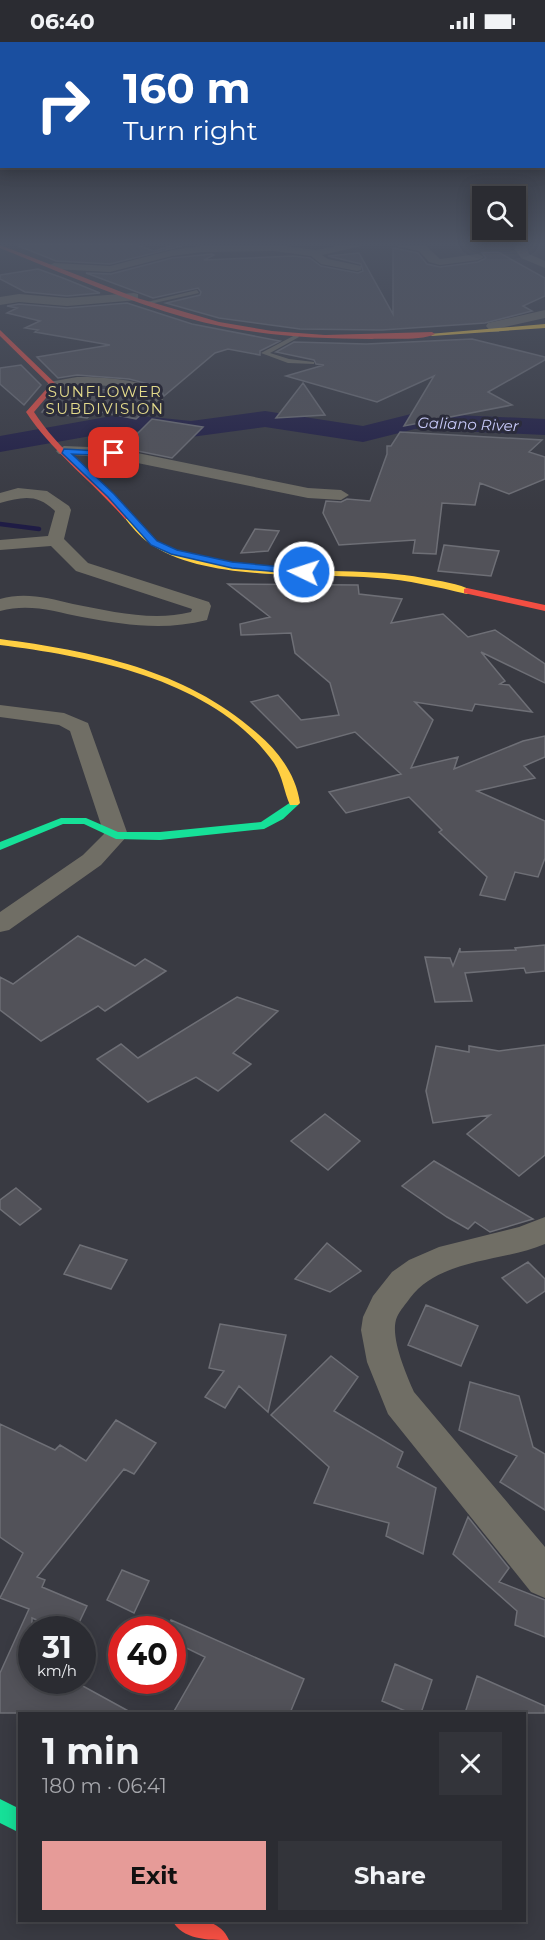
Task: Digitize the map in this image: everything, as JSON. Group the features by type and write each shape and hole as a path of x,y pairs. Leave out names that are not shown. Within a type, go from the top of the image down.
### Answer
{"main road":[{"path":"280,334 297,336 400,337 441,334"},
{"path":"2,338 54,386 30,411 34,420 61,449 111,495 154,543 164,548 232,565 380,575 545,608"},
{"path":"0,642 116,663 164,676 195,689 221,705 246,726 280,763 293,786 294,803 279,817 264,825 160,836 116,835 86,821 62,821 0,846"},
{"path":"0,1810 18,1821"},
{"path":"187,1922 217,1940"}],"street":[{"path":"54,386 86,381 145,388 154,392 156,400"},
{"path":"61,449 114,453 283,488 341,495"},
{"path":"0,498 21,492 40,493 53,498 63,510 55,540"},
{"path":"0,545 55,540"},
{"path":"0,605 30,600 151,623 180,622 200,616 202,606 82,567 55,540"},
{"path":"0,711 64,719 80,728 116,835 92,860 0,924"},
{"path":"545,1230 527,1239 431,1263 410,1273 397,1287 379,1318 386,1370 402,1403 545,1578"}],"lane":[{"path":"297,336 264,353 288,361 312,363"}],"building":[{"path":"44,334 242,334 280,341 260,351 260,355 228,349 215,353 164,396 160,387 129,379 77,375 58,378 37,357 110,345"},
{"path":"472,339 545,357 545,360 488,392 512,405 404,426 434,376 377,402 286,376 324,365 316,364 314,360 276,352 294,342 366,344"},
{"path":"21,365 41,385 24,405 0,384 0,368"},
{"path":"303,383 325,415 276,418"},
{"path":"73,388 129,391 146,396 152,405 136,419 96,411 87,418 42,412 60,391"},
{"path":"152,419 203,427 172,458 123,448"},
{"path":"400,432 542,440 529,452 545,457 545,479 509,494 480,483 475,505 442,503 436,554 413,553 415,540 339,545 323,513 326,501 341,502 347,499 370,501 387,454 387,446 391,446"},
{"path":"255,529 279,531 268,551 241,553"},
{"path":"444,545 499,551 491,576 438,571"},
{"path":"228,584 358,585 359,594 402,599 391,623 443,614 468,637 495,630 545,664 545,683 481,652 505,681 500,684 509,685 532,712 475,704 472,711 415,702 433,720 411,768 458,757 454,769 523,741 545,736 545,757 524,766 535,778 477,791 545,821 545,858 538,877 515,872 505,900 480,895 487,877 439,832 442,830 409,797 346,813 329,792 401,774 355,732 297,748 251,702 278,695 301,720 339,715 330,683 295,653 291,633 241,635 240,624 270,617"},
{"path":"78,936 135,966 145,959 166,971 105,1011 98,1006 41,1041 0,1010 0,977 13,984"},
{"path":"545,945 545,971 526,973 524,968 465,973 472,1001 435,1002 425,957 450,958 453,966 460,948 460,952 516,950 515,948"},
{"path":"237,997 278,1011 233,1053 251,1064 218,1091 196,1077 148,1102 97,1059 121,1044 138,1058"},
{"path":"545,1045 545,1155 519,1176 467,1134 490,1115 433,1123 426,1091 436,1046 469,1052 469,1046 499,1051"},
{"path":"325,1114 360,1141 328,1170 291,1141"},
{"path":"434,1161 533,1219 490,1232 475,1222 468,1229 447,1217 402,1186"},
{"path":"16,1188 41,1209 20,1225 0,1209 0,1200"},
{"path":"327,1243 361,1271 330,1292 295,1279"},
{"path":"80,1245 127,1260 111,1289 64,1274"},
{"path":"528,1262 545,1279 545,1291 527,1303 502,1278"},
{"path":"426,1305 478,1326 461,1366 408,1345"},
{"path":"220,1324 286,1335 268,1412 239,1386 225,1408 205,1397 224,1371 209,1368"},
{"path":"331,1356 358,1377 334,1411 403,1452 397,1467 436,1488 423,1554 386,1536 389,1523 314,1503 329,1467 271,1415"},
{"path":"470,1382 519,1396 533,1447 545,1454 545,1510 500,1482 517,1456 459,1430"},
{"path":"116,1420 156,1443 134,1474 124,1469 37,1577 45,1580 42,1587 87,1606 82,1616 26,1616 29,1609 0,1598 23,1553 0,1537 0,1424 55,1450 60,1445 86,1461"},
{"path":"468,1517 509,1568 499,1582 545,1600 545,1637 515,1625 517,1611 453,1554"},
{"path":"122,1570 149,1581 134,1613 107,1600"},
{"path":"186,1627 304,1679 290,1712 174,1712 186,1694 205,1657 186,1648"},
{"path":"18,1633 18,1694 96,1693 130,1712 0,1713 0,1673"},
{"path":"395,1664 432,1680 421,1712 408,1712 382,1701"},
{"path":"477,1676 545,1706 545,1713 465,1712"}],"waterway":[{"name":"Galiano River","path":"0,444 107,427 123,422 191,429 265,419 363,434 415,421 545,427"},
{"path":"0,524 39,529"}],"traffic: fast":[{"path":"0,846 61,821 86,821 116,835 160,836 264,825 279,817 294,803"},
{"path":"0,1810 18,1821"}],"traffic: slow":[{"path":"432,334 438,334"},
{"path":"128,517 154,543 176,554 202,562 262,570 389,576 467,591"},
{"path":"0,642 129,668 153,675 197,694 239,722 260,741 278,762 287,777 294,803"}],"traffic: jam":[{"path":"2,334 54,385 30,412 40,427 51,441 128,517"},
{"path":"279,334 379,337 432,334"},
{"path":"467,591 545,608"},
{"path":"187,1922 217,1940"}],"district":[{"name":"SUNFLOWER SUBDIVISION","path":"105,400"}],"route":[{"path":"114,453 64,452 111,495 154,543 174,552 232,565 304,572"}]}
